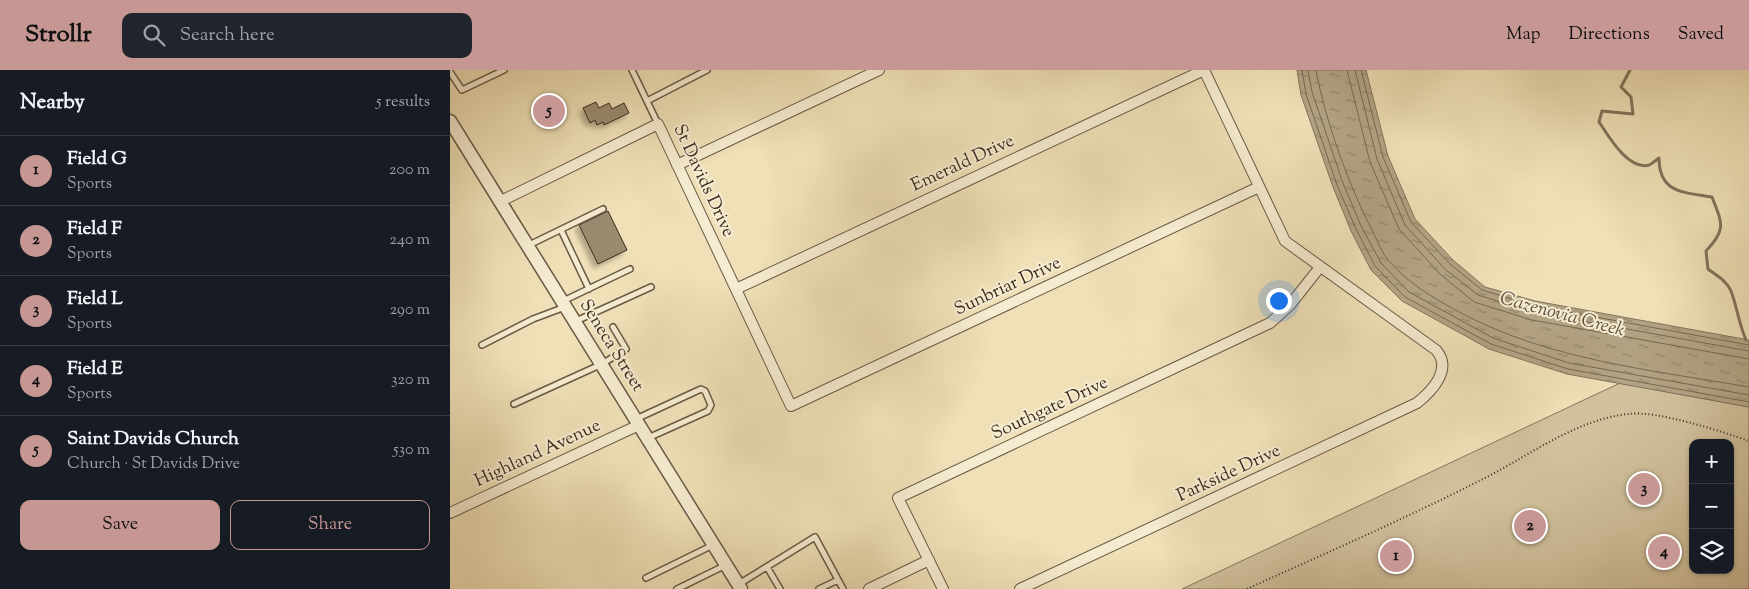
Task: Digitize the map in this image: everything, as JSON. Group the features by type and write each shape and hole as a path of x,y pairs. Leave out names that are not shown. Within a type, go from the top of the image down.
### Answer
{"street":[{"path":"677,164 879,70"},
{"path":"1204,70 1285,241 1320,267"},
{"name":"Emerald Drive","path":"736,289 1204,70"},
{"name":"Seneca Street","path":"450,121 740,587"},
{"name":"St Davids Drive","path":"501,201 658,124 781,385"},
{"name":"Sunbriar Drive","path":"781,385 791,406 1260,187"},
{"name":"Parkside Drive","path":"1020,589 1416,403 1434,386 1441,374 1442,361 1436,350 1320,267"},
{"name":"Southgate Drive","path":"929,560 898,498 1270,323 1290,305 1320,267"},
{"name":"Highland Avenue","path":"450,513 637,422"},
{"path":"869,589 929,560 943,589"}],"lane":[{"path":"456,70 450,72 462,90 504,70"},
{"path":"632,70 658,124"},
{"path":"647,101 707,70"},
{"path":"528,246 603,209"},
{"path":"561,230 589,289"},
{"path":"482,345 564,304 589,289 630,270"},
{"path":"575,321 651,286"},
{"path":"514,404 602,364 626,349 613,327"},
{"path":"637,422 701,389 704,391 711,404 708,411 648,439"},
{"path":"740,587 767,567 815,537 843,589"},
{"path":"646,578 714,545"},
{"path":"676,589 726,565"},
{"path":"767,567 780,589"},
{"path":"819,589 838,580"}],"path":[{"path":"1247,589 1451,495 1595,421 1629,413 1706,428 1749,441"}],"shaded area":[{"path":"1620,383 1749,407 1749,589 1182,589"}],"water":[{"name":"Cazenovia Creek","path":"1297,70 1366,70 1388,156 1415,219 1453,260 1485,287 1535,301 1749,340 1749,407 1567,374 1489,349 1402,301 1371,270 1351,231 1333,187 1301,95"}],"building":[{"path":"596,102 599,108 609,103 612,109 624,103 629,113 604,125 603,122 597,125 595,120 590,123 583,108"},
{"path":"608,211 627,250 598,264 579,225"}],"waterway":[{"path":"1630,70 1621,87 1631,97 1633,114 1602,111 1599,122 1613,143 1634,163 1649,165 1659,158 1660,170 1668,184 1682,192 1712,197 1721,226 1717,237 1706,251 1708,269 1721,278 1729,287 1746,340"}],"place":[{"name":"Saint Davids Church","path":"549,111"},
{"name":"Field L","path":"1644,489"},
{"name":"Field F","path":"1530,526"},
{"name":"Field E","path":"1664,552"},
{"name":"Field G","path":"1396,556"}]}
